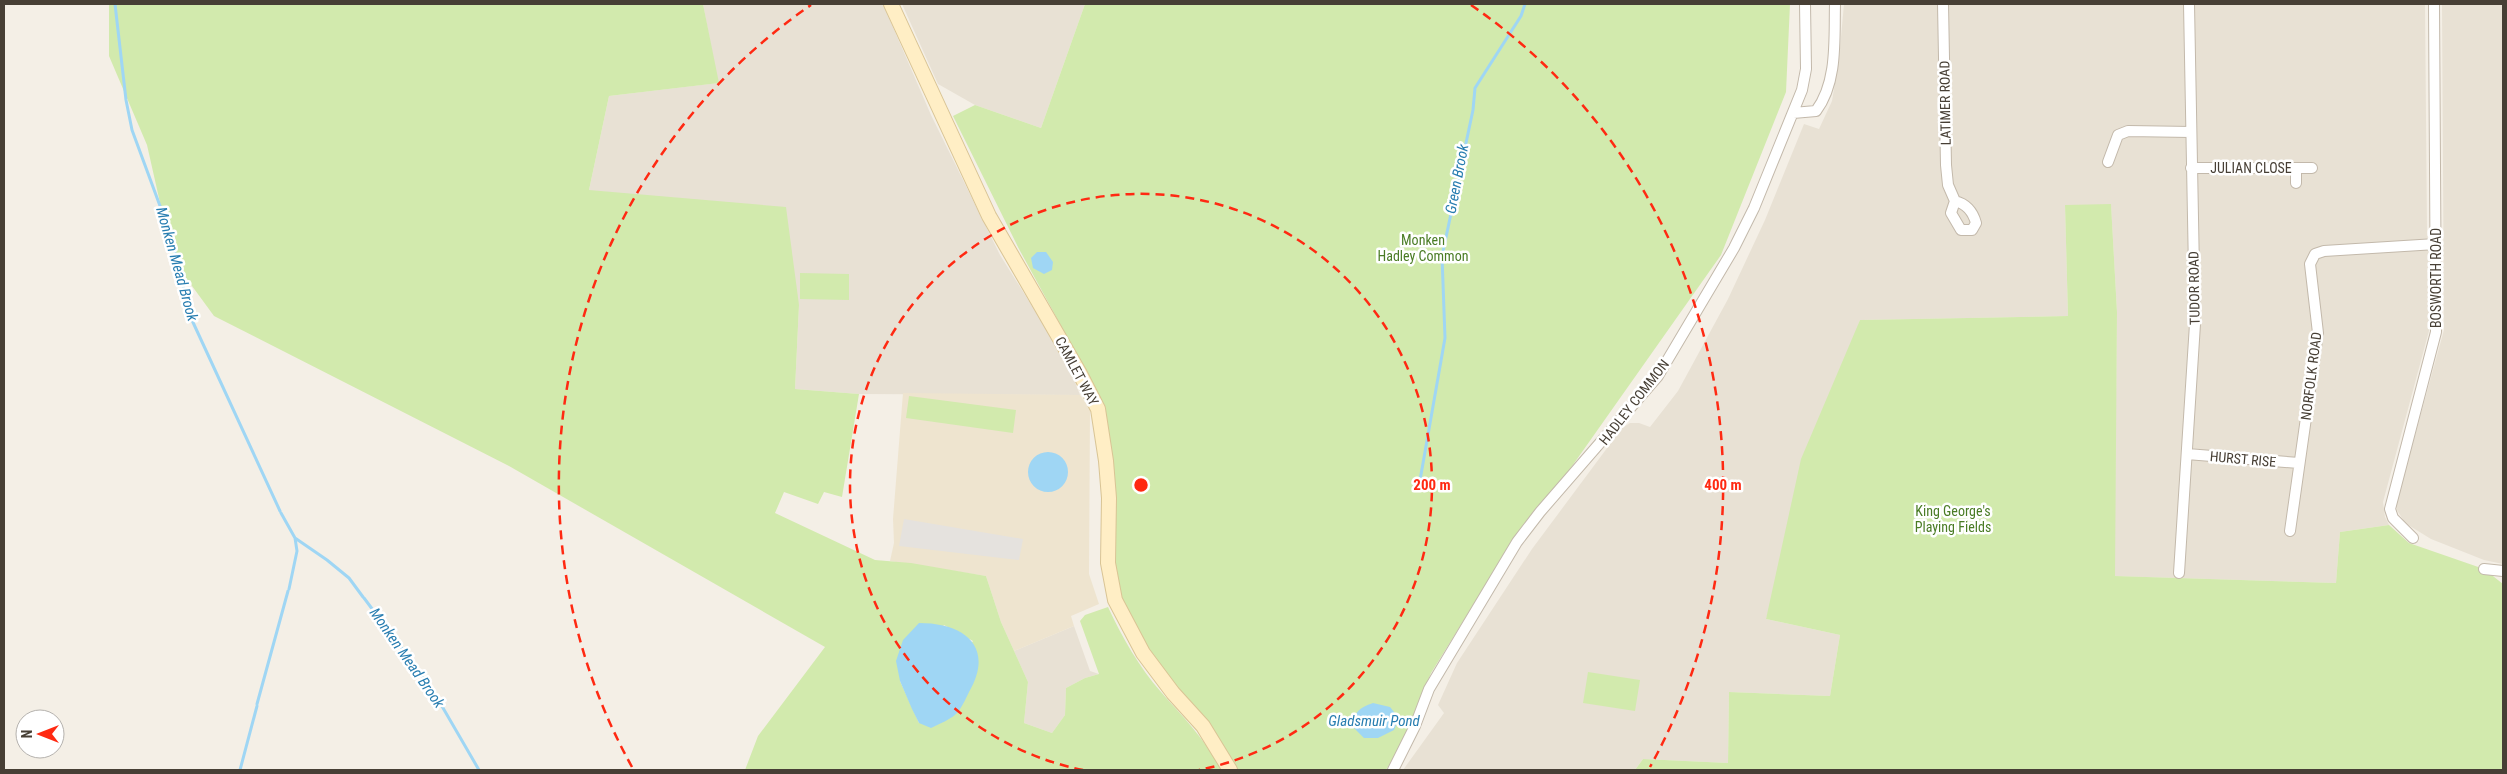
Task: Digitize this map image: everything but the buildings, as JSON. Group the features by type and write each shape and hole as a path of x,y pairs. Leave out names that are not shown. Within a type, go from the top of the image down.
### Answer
{"street":[{"name":"CAMLET WAY","path":"891,4 989,216 1079,372 1098,410 1106,461 1110,522 1108,563 1115,600 1143,653 1173,693 1203,726 1230,770"},
{"name":"HADLEY COMMON","path":"1393,770 1415,726 1429,689 1516,542 1658,376 1745,227 1793,113 1806,69 1805,4"},
{"path":"1793,113 1816,110 1826,98 1830,78 1835,4"},
{"name":"LATIMER ROAD","path":"1943,4 1946,164 1948,185 1955,201"},
{"name":"TUDOR ROAD","path":"2179,573 2195,324 2189,4"},
{"name":"BOSWORTH ROAD","path":"2413,538 2393,518 2390,509 2436,332 2434,4"},
{"path":"2108,162 2115,130 2191,132"},
{"name":"JULIAN CLOSE","path":"2191,168 2312,168"},
{"path":"2296,169 2296,183"},
{"name":"NORFOLK ROAD","path":"2290,531 2318,333 2310,271 2312,259 2315,254 2324,251 2436,244"},
{"name":"HURST RISE","path":"2187,454 2299,463"},
{"path":"2484,569 2503,571"}],"shaded area":[{"path":"703,4 883,4 931,115 1000,255 1067,362 1080,395 859,394 795,389 799,305 589,190 609,96 718,83"},
{"path":"902,4 1085,4 1041,128 975,105 938,84"},
{"path":"1844,4 2425,4 2427,231 2430,258 2430,327 2383,502 2385,517 2389,525 2340,532 2336,583 2114,576 2117,312 2111,205 2065,205 2068,316 1860,320 1766,619 1840,635 1830,696 1729,692 1728,763 1643,759 1635,770 1403,770 1444,713 1438,705 1457,663 1532,549 1622,428 1630,423 1639,423 1650,427 1678,391 1728,299 1765,220 1804,124 1819,129 1832,101 1839,59"},
{"path":"2442,4 2503,4 2503,564 2484,560 2431,539 2405,523 2397,510 2396,504 2444,330"},
{"path":"903,393 1080,395 1090,409 1089,574 1099,604 1071,616 1074,626 1014,651 1001,622 986,576 890,561 894,543 893,519"},
{"path":"904,519 1023,539 1019,560 899,546"},
{"path":"1074,626 1090,671 1099,674 1085,678 1066,688 1065,715 1052,733 1024,723 1028,682 1014,651"}],"green space":[{"path":"109,4 703,4 719,83 609,96 589,190 786,207 799,305 795,389 859,394 842,497 824,492 818,504 784,492 775,513 875,560 911,563 986,576 1001,622 1028,682 1024,723 1052,733 1065,715 1066,688 1085,678 1099,674 1080,621 1085,615 1108,607 1138,662 1201,739 1221,770 745,770 758,736 825,647 509,466 214,316 173,260 147,145 109,56","holes":["944,625 973,641 919,723 900,681"]},
{"name":"Monken Hadley Common","path":"1085,4 1790,4 1786,92 1721,255 1467,615 1431,673 1403,742 1386,770 1235,770 1174,689 1129,620 1113,576 1113,493 1105,406 1019,249 953,116 975,105 1041,128"},
{"name":"King George's Playing Fields","path":"2111,204 2117,312 2115,576 2336,583 2340,532 2389,525 2409,543 2484,569 2503,584 2503,770 1635,770 1643,759 1728,763 1729,692 1830,696 1840,635 1766,619 1801,459 1860,320 2068,316 2065,205"},
{"path":"800,273 849,274 849,300 800,299"},
{"path":"909,396 1016,410 1013,433 906,418"},
{"path":"1588,672 1640,680 1635,711 1583,703"}],"water":[{"path":"1037,252 1046,252 1053,262 1052,270 1044,274 1033,268 1031,258"},
{"path":"1048,452 1062,458 1068,472 1062,486 1048,492 1034,486 1028,472 1034,458"},
{"path":"919,623 950,627 962,633 977,650 979,662 976,676 959,710 949,719 931,728 919,723 900,681 896,661 903,640"},
{"name":"Gladsmuir Pond","path":"1373,703 1390,707 1399,718 1394,730 1378,738 1364,738 1353,727 1356,714 1364,707"}],"waterway":[{"name":"Monken Mead Brook","path":"115,4 126,100 132,130 170,233 191,318 280,511"},
{"name":"Green Brook","path":"1419,486 1445,338 1442,256 1473,110 1475,88 1521,16 1525,4"},
{"name":"Monken Mead Brook","path":"281,513 295,538 349,578 363,597"},
{"name":"Monken Mead Brook","path":"289,589 297,551 295,538"},
{"name":"Monken Mead Brook","path":"257,704 288,591"},
{"name":"Monken Mead Brook","path":"364,598 432,689 479,770"},
{"name":"Monken Mead Brook","path":"240,770 257,706"}]}
